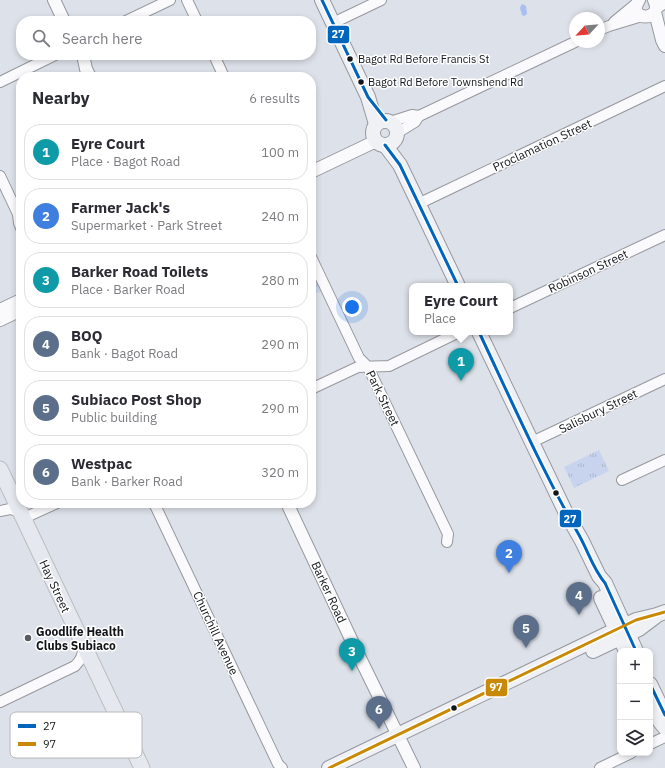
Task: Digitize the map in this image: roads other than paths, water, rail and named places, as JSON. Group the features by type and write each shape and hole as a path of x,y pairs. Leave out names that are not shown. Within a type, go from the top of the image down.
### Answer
{"main road":[{"path":"322,0 457,283"},
{"path":"480,335 565,511 599,576 605,583 623,636 633,648"},
{"name":"Hay Street","path":"0,469 16,502"},
{"name":"Hay Street","path":"19,508 116,712"},
{"path":"329,768 402,737 623,636 636,620 661,614"},
{"path":"653,690 665,715"},
{"path":"653,707 660,722 665,728"},
{"path":"345,768 402,737"},
{"name":"Hay Street","path":"137,758 142,768"}],"street":[{"path":"54,0 62,16"},
{"path":"136,16 170,0"},
{"path":"187,0 195,16"},
{"path":"333,23 381,0"},
{"path":"638,1 636,9 664,43"},
{"path":"609,26 638,1"},
{"path":"605,28 643,16 650,16 657,6"},
{"path":"657,6 664,43"},
{"path":"316,169 385,132 412,115 419,116 569,45"},
{"path":"20,72 45,60"},
{"path":"79,60 87,72"},
{"path":"84,60 88,72"},
{"path":"216,60 222,72"},
{"path":"0,82 16,74"},
{"name":"Proclamation Street","path":"418,204 665,86"},
{"path":"316,161 385,132"},
{"path":"0,176 16,207"},
{"name":"Robinson Street","path":"513,307 665,235"},
{"name":"Park Street","path":"316,268 359,358 368,367 448,534 447,542"},
{"path":"0,310 16,302"},
{"path":"0,320 16,312"},
{"path":"316,387 358,367 389,366 452,335"},
{"name":"Salisbury Street","path":"532,442 665,379"},
{"path":"622,480 665,460"},
{"path":"0,511 7,508 22,515 42,508"},
{"name":"Churchill Avenue","path":"156,508 279,767"},
{"name":"Barker Road","path":"289,508 359,656 420,768"},
{"name":"Barker Road","path":"297,508 402,737 414,768"},
{"path":"0,702 75,666 82,655 82,641"},
{"path":"653,743 665,737"},
{"path":"600,768 625,756"}],"water":[{"path":"522,4 526,6 527,14 524,16 522,15 520,8"}],"place":[{"name":"Bagot Rd Before Francis St","path":"350,59"},
{"name":"Bagot Rd Before Townshend Rd","path":"361,82"},
{"name":"Eyre Court","path":"461,381"},
{"name":"Farmer Jack's","path":"509,573"},
{"name":"BOQ","path":"579,615"},
{"name":"Goodlife Health Clubs Subiaco","path":"28,638"},
{"name":"Subiaco Post Shop","path":"526,648"},
{"name":"Barker Road Toilets","path":"352,671"},
{"name":"Westpac","path":"379,729"}]}
